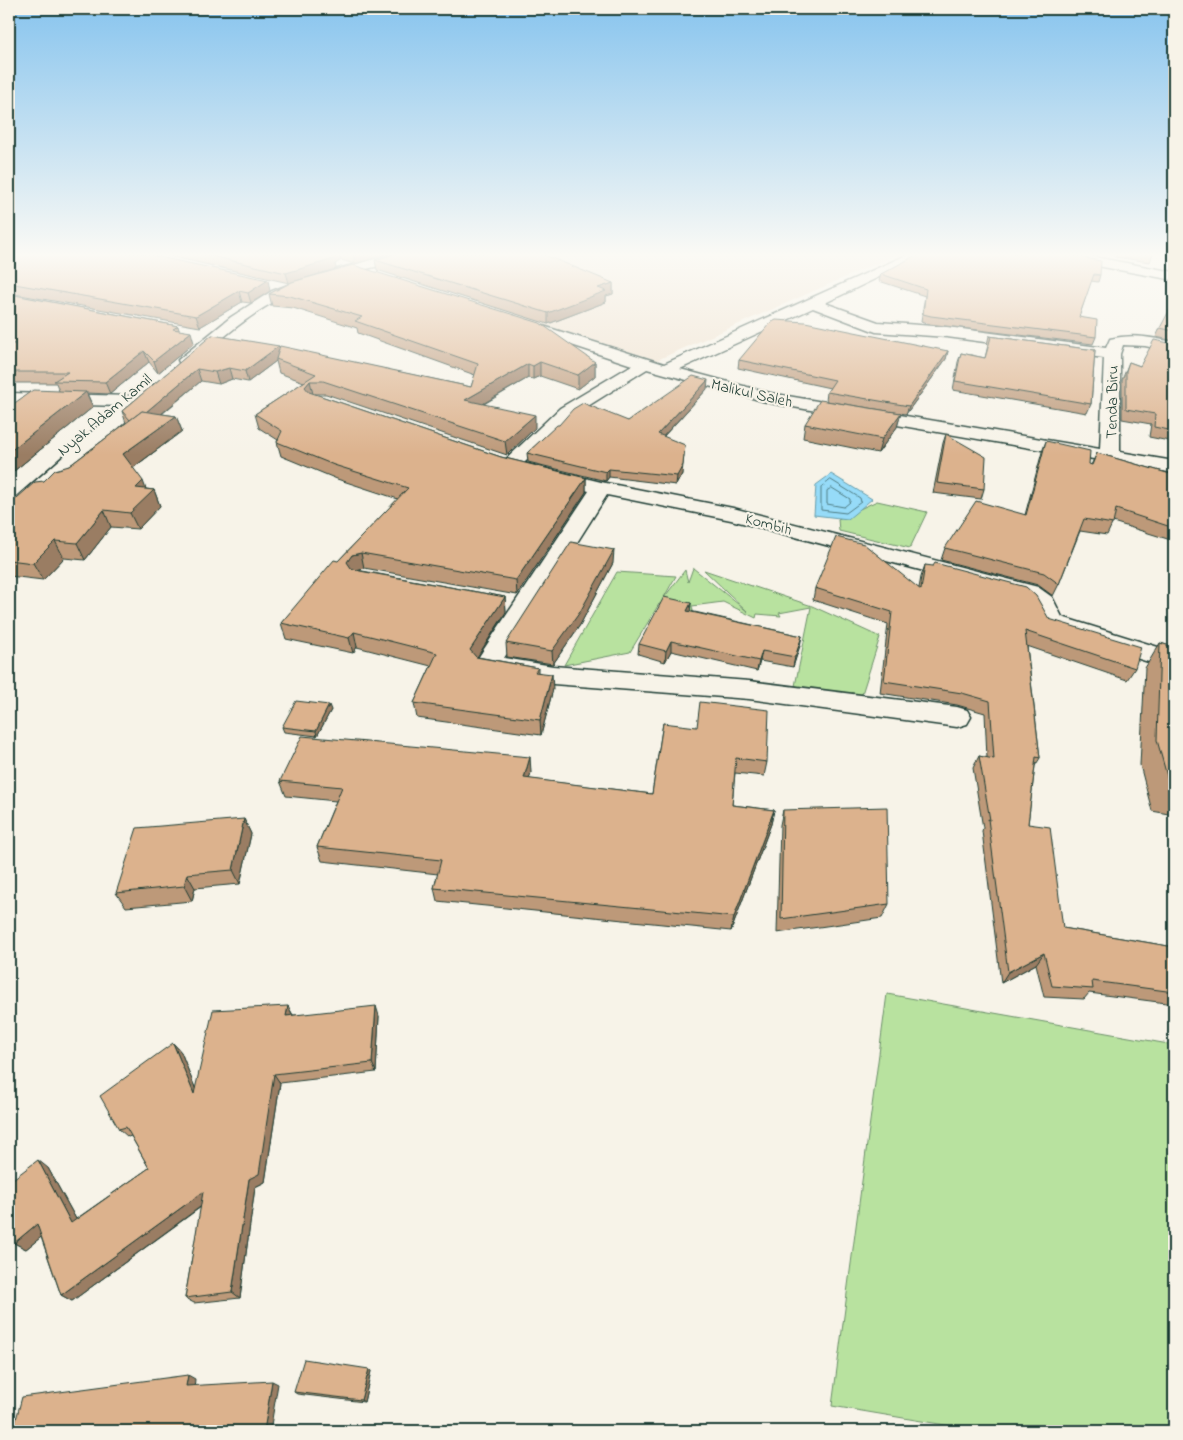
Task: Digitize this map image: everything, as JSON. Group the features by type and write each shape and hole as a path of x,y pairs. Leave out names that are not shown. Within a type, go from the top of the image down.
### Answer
{"street":[{"name":"Nyak Adam Kamil","path":"228,320 197,333 171,365 217,334 232,320"},
{"name":"Malikul Saleh","path":"511,320 656,366 770,398 1174,467"},
{"name":"Kombih","path":"769,320 656,366 566,412 501,462 601,488 733,514 1030,592 1040,597 1044,602 1049,618 1053,623 1174,661"},
{"name":"Tenda Biru","path":"858,320 876,327 955,333 1112,354 1110,455"},
{"path":"1112,354 1116,342 1119,340 1174,347"},
{"name":"Nyak Adam Kamil","path":"9,496 118,401 157,377 136,401"},
{"path":"9,398 136,401"},
{"path":"9,515 136,401"},
{"path":"601,488 487,664 552,675 749,690 956,717"},
{"path":"497,601 526,606"}],"shaded area":[{"path":"531,320 747,320 657,360"}],"green space":[{"path":"877,501 927,512 910,548 839,531 838,519"},
{"path":"693,568 748,612 704,570 812,606 880,637 861,697 795,686 811,607 779,613 781,616 757,614 756,618 723,602 692,606 693,611 659,604 630,652 564,665 617,572 676,576 663,599 685,570 688,582"},
{"path":"887,994 1174,1045 1174,1431 981,1431 832,1406"}],"water":[{"path":"831,474 872,499 848,519 814,515 816,485"}],"building":[{"path":"9,320 147,320 178,326 173,329 191,332 154,361 144,351 105,382 54,381 68,372 9,372 9,344 15,344 9,342"},
{"path":"531,320 540,323 595,362 578,375 540,362 533,366 528,364 465,400 535,415 505,441 323,381 310,381 305,387 309,392 501,457 586,478 516,580 361,553 352,555 347,562 351,568 360,571 505,597 470,650 476,657 538,668 535,672 552,674 540,720 414,703 437,653 354,632 349,638 281,623 334,560 338,561 408,488 334,465 277,442 282,431 255,414 316,374 276,359 280,346 471,387 478,364 355,321"},
{"path":"776,320 805,322 948,351 909,406 827,392 835,380 739,360 770,323"},
{"path":"964,320 1097,320 1096,337"},
{"path":"1164,320 1174,320 1174,331 1160,328"},
{"path":"212,335 279,346 245,371 229,368 215,372 197,369 146,412 142,411 130,420 122,411"},
{"path":"989,336 1095,350 1091,404 955,381 961,353 985,358 991,337"},
{"path":"1154,340 1174,344 1174,431 1154,427 1155,414 1126,409 1126,371 1129,362 1140,366"},
{"path":"693,376 708,380 658,434 685,445 683,465 677,476 609,469 606,472 527,453 559,425 573,409 583,403 628,421"},
{"path":"33,390 86,392 9,452 9,407"},
{"path":"820,400 901,413 882,439 805,424"},
{"path":"142,411 176,416 123,454 143,481 136,488 154,490 130,513 104,510 77,543 55,541 33,563 9,560 9,505 35,482 44,481 55,470 69,466"},
{"path":"946,434 986,457 984,489 937,483"},
{"path":"1046,441 1090,451 1089,464 1092,465 1097,453 1174,475 1174,528 1116,509 1113,524 1084,519 1059,584 1044,573 945,548 976,501 1026,515"},
{"path":"836,537 864,544 921,590 925,565 933,566 935,563 1026,587 1036,596 1049,619 1141,647 1135,668 1025,631 1040,758 1036,757 1028,824 1050,827 1063,928 1174,947 1174,992 1092,981 1093,989 1052,986 1044,953 1008,972 988,819 990,820 979,756 994,759 990,701 962,693 884,681 892,612 815,588"},
{"path":"571,542 614,550 580,612 552,651 506,643"},
{"path":"664,597 691,603 687,611 802,636 795,657 762,651 759,661 671,641 666,651 639,644"},
{"path":"1160,643 1174,647 1174,787 1170,787 1157,740"},
{"path":"296,701 329,705 316,731 282,727"},
{"path":"700,702 769,710 767,762 736,758 732,805 774,810 734,917 434,888 441,860 317,847 342,787 280,781 302,736 530,757 524,778 652,794 663,723 697,727"},
{"path":"887,807 889,904 781,919 783,810"},
{"path":"244,819 233,870 187,874 184,886 116,893 137,828"},
{"path":"288,1006 286,1016 376,1006 372,1063 274,1074 259,1174 249,1179 232,1292 185,1298 203,1192 61,1295 37,1224 14,1243 9,1233 9,1182 38,1160 71,1223 149,1168 126,1127 119,1129 100,1096 173,1043 194,1094 213,1010"},
{"path":"304,1359 369,1369 361,1400 294,1392"},
{"path":"188,1375 186,1386 272,1381 264,1431 13,1431 22,1397"}]}
